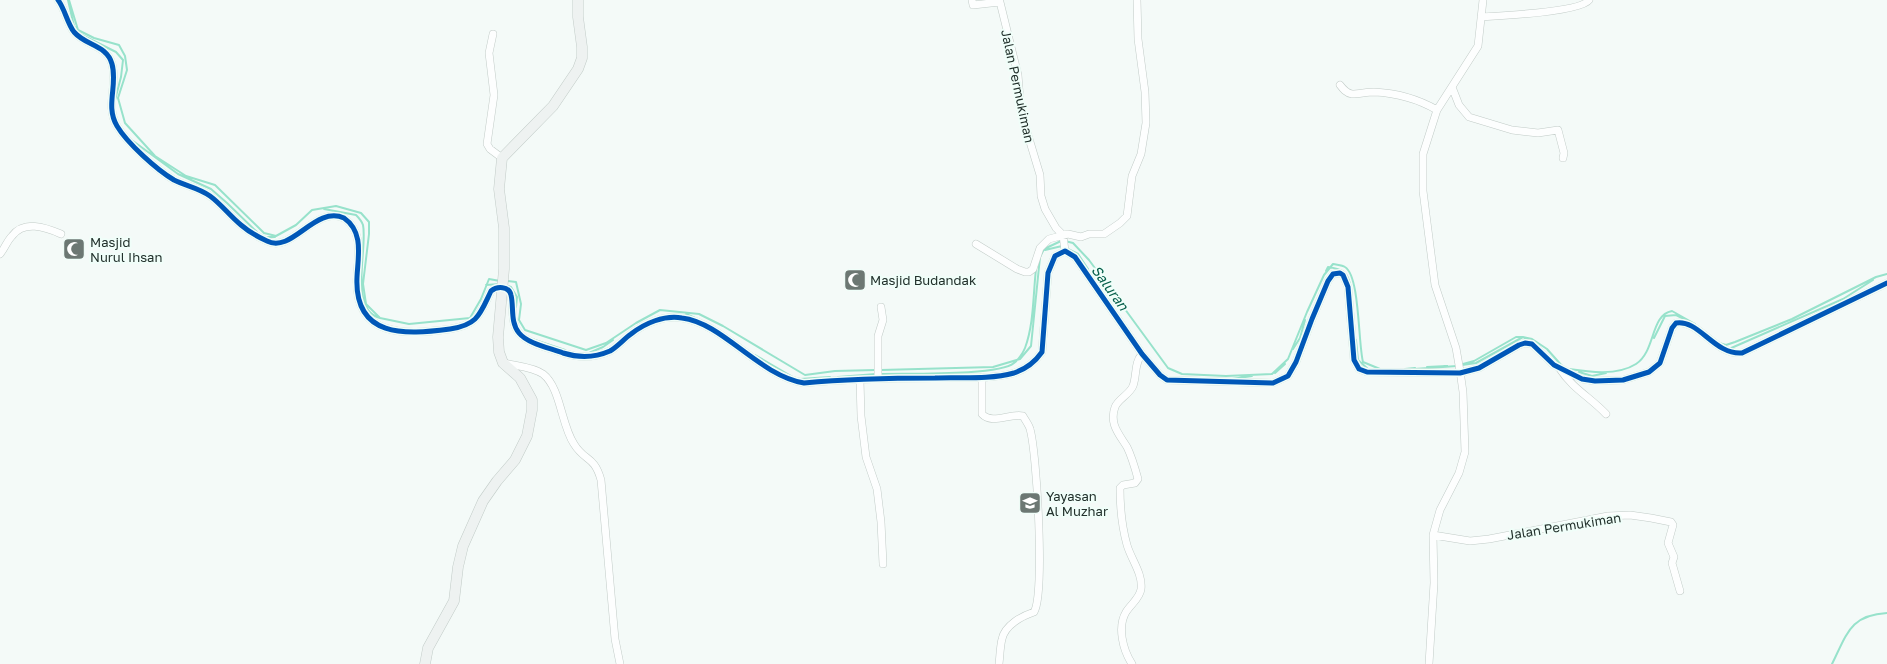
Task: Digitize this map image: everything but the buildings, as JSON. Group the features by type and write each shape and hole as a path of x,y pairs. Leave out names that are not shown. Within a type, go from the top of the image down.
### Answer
{"street":[{"path":"58,0 74,32 86,42 102,48 110,58 114,79 111,105 112,117 118,128 152,164 175,180 205,193 241,226 274,244 282,242 328,216 339,216 350,223 358,243 359,256 357,286 359,298 363,308 373,322 384,329 399,332 449,329 466,326 477,319 491,291 502,286 511,294 514,324 520,334 527,339 573,356 588,358 610,351 631,333 647,324 664,318 683,318 709,328 764,366 795,381 804,383 860,380 878,377 982,377 1014,373 1035,362 1042,352 1048,273 1055,256 1065,250 1075,257 1081,264 1142,354 1160,375 1167,380 1273,383 1288,376 1296,362 1328,281 1333,274 1338,273 1343,275 1348,286 1354,360 1359,369 1367,372 1460,372 1479,368 1525,343 1532,344 1560,368 1582,379 1595,381 1622,380 1640,376 1649,372 1660,363 1672,328 1676,323 1688,323 1727,352 1742,353 1887,283"},
{"path":"425,664 428,648 454,601 458,567 464,546 483,501 496,481 515,460 527,436 532,410 532,400 520,378 503,363 498,337 504,268 504,228 499,189 502,158 553,106 578,69 582,58 578,0"},
{"name":"Jalan Permukiman","path":"972,0 972,4 974,5 1003,1 1018,74 1021,112 1040,175 1041,196 1045,209 1056,228 1063,236 1065,250"},
{"path":"976,244 1017,269 1029,272 1033,269 1038,254 1044,243 1053,237 1072,234 1081,237 1089,234 1104,234 1127,216 1132,176 1141,154 1146,123 1145,92 1138,39 1137,0"},
{"path":"1429,664 1434,583 1433,535 1440,510 1459,473 1465,452 1463,392 1456,348 1435,285 1423,191 1423,154 1437,110 1478,46 1483,0"},
{"path":"1481,18 1529,15 1582,5 1589,0"},
{"path":"493,34 489,53 494,95 487,144 490,149 502,158"},
{"path":"1340,85 1347,92 1352,94 1375,92 1408,97 1421,101 1437,110"},
{"path":"1452,87 1461,109 1469,117 1512,130 1538,133 1558,130 1564,153 1563,158"},
{"path":"0,254 5,249 11,237 23,227 30,226 50,229 61,234"},
{"path":"878,377 878,336 883,320 881,307"},
{"path":"1132,664 1125,654 1123,645 1123,618 1140,593 1141,584 1126,539 1120,504 1120,488 1122,484 1135,483 1138,479 1132,458 1118,435 1114,423 1115,407 1128,394 1133,385 1137,360 1142,354"},
{"path":"503,363 534,370 543,374 551,383 573,443 580,453 591,460 598,467 601,480 615,639 620,664"},
{"path":"1560,368 1571,384 1606,414"},
{"path":"982,377 982,414 986,417 997,418 1023,416 1030,428 1037,476 1040,560 1039,599 1034,612 1014,622 1004,632 999,664"},
{"path":"860,380 861,416 866,457 878,489 883,564"},
{"name":"Jalan Permukiman","path":"1433,535 1470,541 1489,539 1536,529 1563,526 1608,516 1630,516 1671,522 1674,525 1668,543 1674,556 1672,563 1680,591"}],"waterway":[{"name":"Saluran","path":"68,0 74,26 78,31"},
{"name":"Saluran","path":"69,0 78,30 94,38 119,45 125,56 127,70 118,98 125,123 155,156 186,176 215,185 264,233 276,236 296,225 312,210 336,206 361,213 369,222 363,284 366,304 380,318 409,324 470,318 481,299 489,279 500,281"},
{"path":"82,35 116,52 123,60 121,77 115,100"},
{"name":"Saluran","path":"133,141 178,174 211,189 257,232"},
{"name":"Saluran","path":"324,209 356,215 362,223 364,235 361,277 362,291 365,303 370,313 380,318"},
{"name":"Saluran","path":"266,237 275,237"},
{"name":"Saluran","path":"881,370 993,367 1020,359 1031,346 1040,257 1044,249 1061,241"},
{"name":"Saluran","path":"1065,241 1073,243 1089,260 1168,368 1182,374 1226,376 1272,374 1288,359 1324,275 1333,264 1344,266 1350,273 1356,296 1363,362 1380,369"},
{"name":"Saluran","path":"1045,250 1062,246"},
{"path":"1066,248 1078,254 1088,269"},
{"path":"1326,271 1328,267 1343,271 1350,284"},
{"name":"Saluran","path":"880,374 972,372 1005,367 1014,363 1023,352 1028,339 1032,319 1036,269"},
{"name":"Saluran","path":"1719,343 1726,345 1792,319 1876,277 1887,274"},
{"name":"Saluran","path":"1729,349 1843,299 1873,280"},
{"name":"Saluran","path":"507,281 516,282 521,304 519,320 525,330 586,350 606,343 636,323 660,310 699,314 723,326 805,375 835,371 876,370"},
{"path":"486,285 500,284"},
{"name":"Saluran","path":"508,286 511,287 517,297 516,307"},
{"name":"Saluran","path":"1569,369 1594,372 1612,372 1628,368 1636,364 1647,351 1660,319 1665,314 1672,311 1695,324"},
{"name":"Saluran","path":"686,314 695,318"},
{"name":"Saluran","path":"1654,338 1665,316 1676,315 1688,321"},
{"name":"Saluran","path":"1293,349 1300,338 1305,320"},
{"name":"Saluran","path":"1463,364 1474,361 1516,337 1523,337 1529,341"},
{"name":"Saluran","path":"1462,365 1476,363 1523,337 1532,339 1547,349 1563,367"},
{"path":"532,339 565,350"},
{"name":"Saluran","path":"589,353 603,347 613,340"},
{"name":"Saluran","path":"1356,340 1358,360 1368,369"},
{"path":"755,355 791,376"},
{"name":"Saluran","path":"1275,373 1285,364"},
{"name":"Saluran","path":"1427,367 1447,366"},
{"name":"Saluran","path":"1414,369 1457,366"},
{"name":"Saluran","path":"1405,369 1415,368"},
{"path":"1579,372 1592,376 1606,373"},
{"path":"838,377 876,374"},
{"name":"Saluran","path":"1232,379 1252,376"},
{"path":"800,379 830,377"},
{"path":"1832,664 1846,635 1857,622 1865,618 1887,613"}],"cycle path":[{"path":"58,0 74,32 79,37 101,49 109,58 112,64 114,80 112,103 114,118 122,133 143,156 159,170 174,180 210,196 244,227 253,234 267,241 276,243 286,241 323,218 333,216 344,218 355,230 357,237 359,253 357,277 358,297 364,312 373,322 386,328 400,331 433,331 467,325 481,312 491,291 496,288 505,288 511,295 514,324 516,329 523,337 540,345 575,356 592,356 610,351 642,326 662,319 675,317 697,322 712,329 771,370 787,378 804,383 869,379 995,377 1014,373 1026,367 1042,352 1048,273 1055,256 1065,251 1075,257 1142,354 1160,375 1167,380 1273,383 1288,376 1296,362 1328,281 1333,274 1340,273 1343,275 1348,287 1354,360 1359,369 1367,372 1460,373 1479,368 1525,343 1532,344 1554,365 1582,379 1595,381 1623,380 1649,372 1660,363 1672,328 1676,323 1684,323 1692,326 1723,349 1742,353 1887,283"}],"place":[{"name":"Masjid Nurul Ihsan","path":"74,249"},
{"name":"Masjid Budandak","path":"855,280"},
{"name":"Yayasan Al Muzhar","path":"1030,503"}]}
